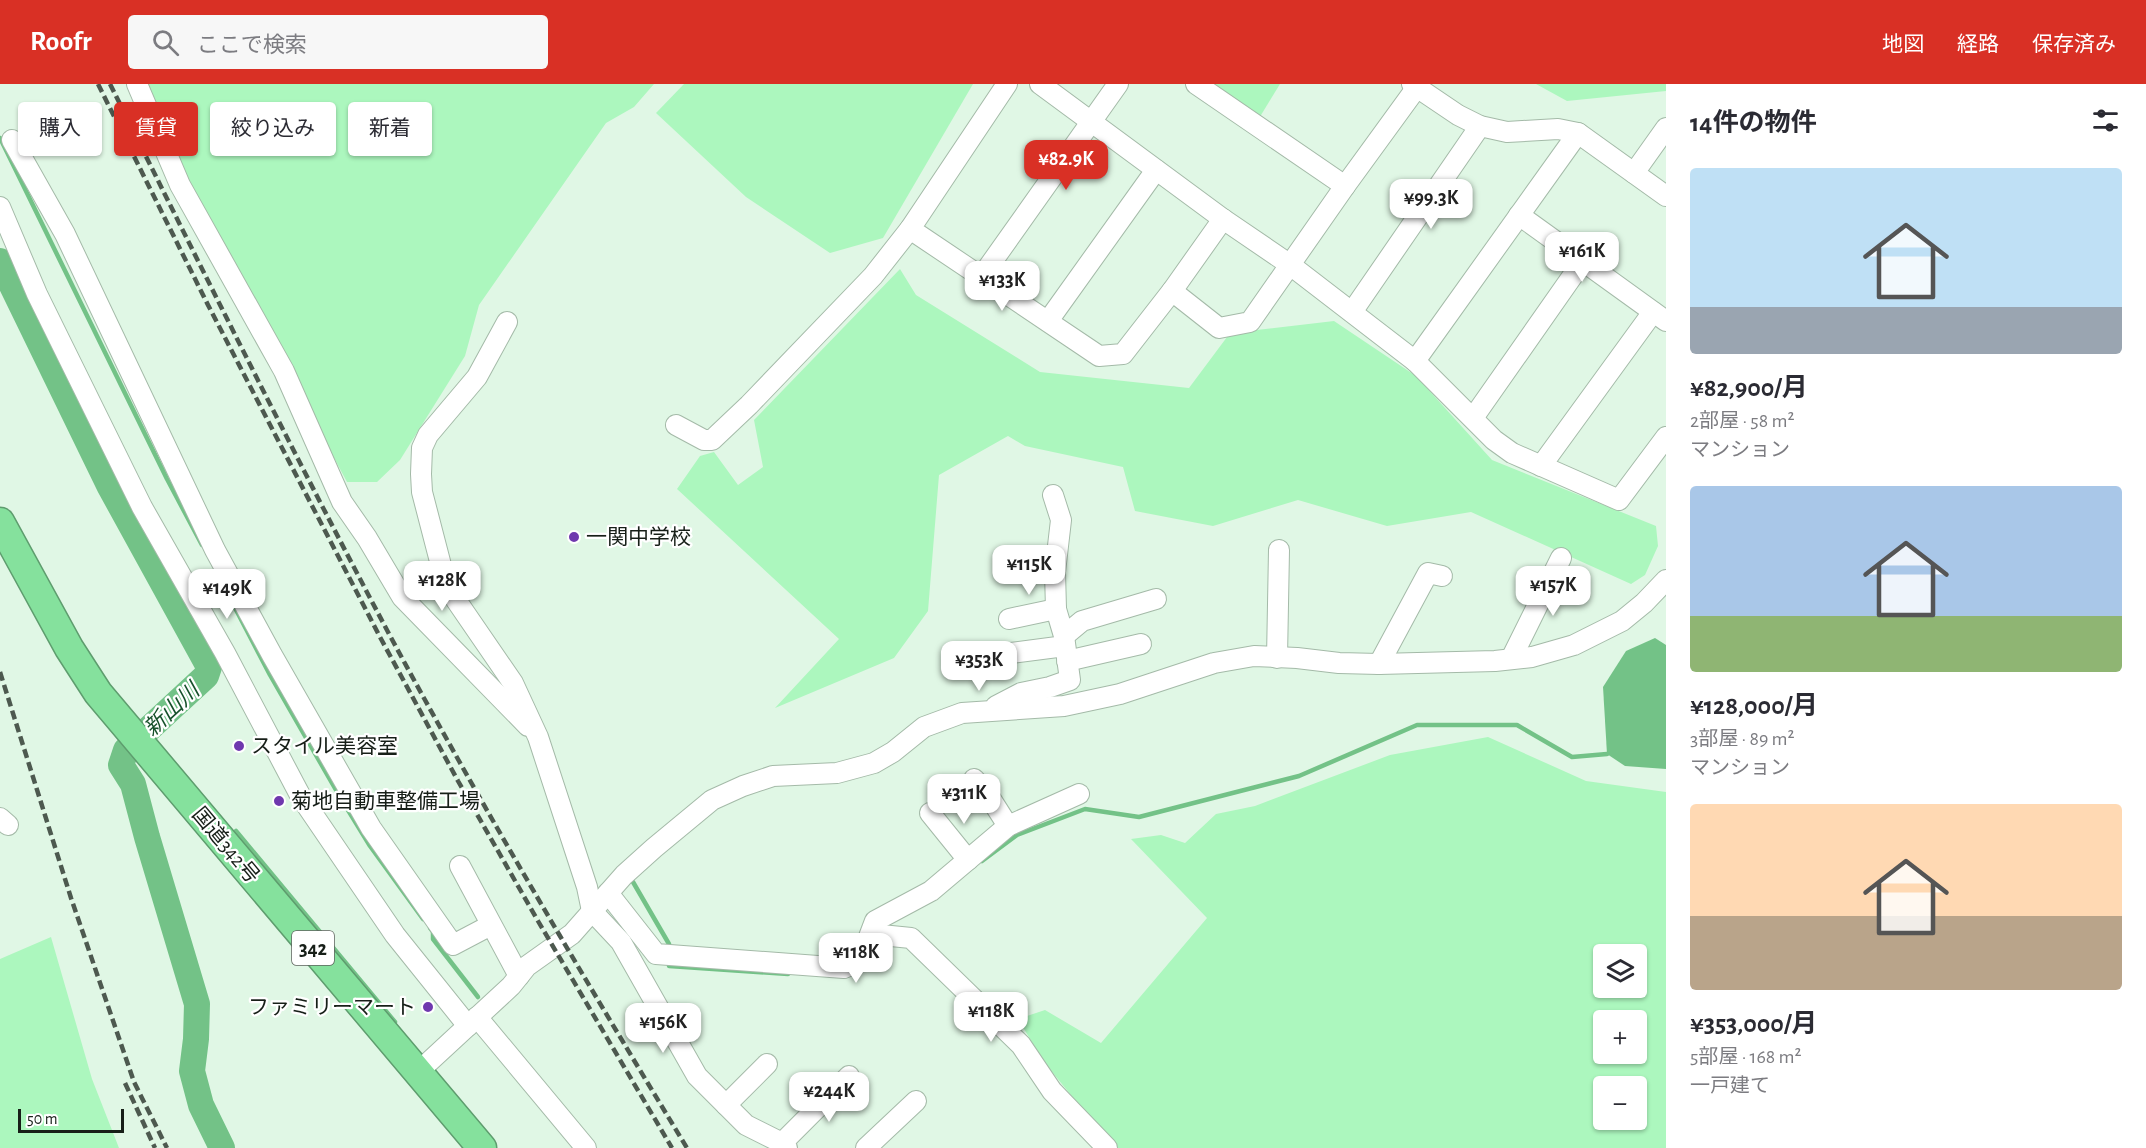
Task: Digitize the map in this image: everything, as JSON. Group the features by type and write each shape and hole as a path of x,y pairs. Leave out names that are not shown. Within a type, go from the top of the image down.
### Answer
{"highway":[{"name":"国道342号","path":"0,522 73,656 98,693 482,1148"}],"street":[{"path":"137,84 180,185 284,371 342,502 367,538 402,597 538,737"},
{"path":"676,424 704,440 712,440 749,405 873,276 910,229 1007,84"},
{"path":"1040,84 1223,219 1289,264 1415,361 1494,440 1512,453 1618,500 1666,437"},
{"path":"982,276 1118,84"},
{"path":"1196,84 1345,186"},
{"path":"1172,291 1220,328 1250,322 1415,86 1458,115 1480,126 1507,132 1558,129 1578,133 1666,196"},
{"path":"1352,312 1480,126"},
{"path":"1634,173 1666,128"},
{"path":"1415,361 1578,133"},
{"path":"12,140 65,234 215,550 335,768 371,828 453,945 491,925"},
{"path":"1048,321 1156,170"},
{"path":"2,215 37,294 142,507 242,685 301,796 395,935 586,1148"},
{"path":"1519,215 1659,316 1541,466"},
{"path":"910,229 1100,356 1123,354 1172,291 1223,219"},
{"path":"1473,418 1583,261"},
{"path":"507,322 477,377 428,435 422,448 422,492 443,573 456,600 513,683 538,737 587,887 592,911 621,942 697,1076 746,1125 784,1145 849,1076"},
{"path":"987,710 1021,693 1070,680 1056,609 1055,572 1061,520 1053,495"},
{"path":"1277,657 1279,550"},
{"path":"1511,659 1561,558"},
{"path":"1379,664 1428,573 1442,576"},
{"path":"418,1072 511,986 527,966 572,934 624,875 654,848 712,800 743,786 773,776 837,773 874,763 894,752 924,727 962,712 1064,706 1120,694 1214,663 1254,657 1339,663 1453,663 1511,659 1553,651 1595,636 1622,621 1644,603 1666,580"},
{"path":"1065,648 1082,621 1156,599"},
{"path":"1009,619 1056,609"},
{"path":"995,655 1141,644"},
{"path":"974,779 987,793 1008,826"},
{"path":"608,893 656,954 844,968 853,964 864,950 875,921 931,891 1008,826 1079,794"},
{"path":"930,813 968,860"},
{"path":"460,866 519,976"},
{"path":"871,934 910,939 1020,1045 1052,1091 1107,1148"},
{"path":"726,1105 767,1064"},
{"path":"866,1148 916,1101"}],"shaded area":[{"path":"145,84 654,84 634,107 606,123 479,305 465,356 400,460 377,482 347,482 185,180 175,156 198,156 198,102 152,102"},
{"path":"684,84 973,84 883,238 830,253 746,197 656,113"},
{"path":"1210,84 1280,84 1258,120"},
{"path":"1536,84 1666,84 1666,91 1567,101"},
{"path":"900,269 916,295 1040,372 1189,388 1230,333 1334,321 1416,376 1492,460 1656,526 1658,546 1645,575 1631,584 1471,512 1387,526 1298,500 1213,526 1135,511 1123,467 1025,446 1008,436 939,475 928,611 894,658 775,708 839,639 677,489 700,456 714,452 738,485 763,467 754,420"},
{"path":"1655,638 1666,645 1666,769 1625,766 1607,754 1603,687 1626,651"},
{"path":"1488,737 1586,781 1666,792 1666,1148 1114,1148 1044,1062 1018,1019 1045,1010 1101,1043 1207,918 1131,839 1161,835 1185,843 1216,814 1255,806 1390,755"},
{"path":"51,937 92,1079 119,1148 0,1148 0,959"}],"waterway":[{"path":"0,138 167,479 202,545"},
{"name":"新山川","path":"0,261 110,487 209,667 206,676 126,750 121,765 133,784 197,1004 192,1071 201,1105 222,1148"},
{"path":"220,579 270,675 340,797 370,846 423,919"},
{"path":"982,861 1017,835 1085,809 1139,817 1299,776 1417,725 1517,725 1572,757 1607,754"},
{"path":"236,831 395,1022"},
{"path":"633,882 669,944 669,950"},
{"path":"430,928 433,932 433,939 478,997"},
{"path":"858,970 865,968 869,957"},
{"path":"669,959 669,966 788,974"}],"railway":[{"path":"98,84 208,305 380,637 458,781 672,1148"},
{"path":"110,84 388,632 534,892 687,1148"},
{"path":"0,672 71,898 134,1082 167,1148"},
{"path":"125,1083 155,1148"}],"place":[{"name":"一関中学校","path":"574,537"},
{"name":"スタイル美容室","path":"239,746"},
{"name":"菊地自動車整備工場","path":"279,801"},
{"name":"ファミリーマート","path":"428,1007"}]}
